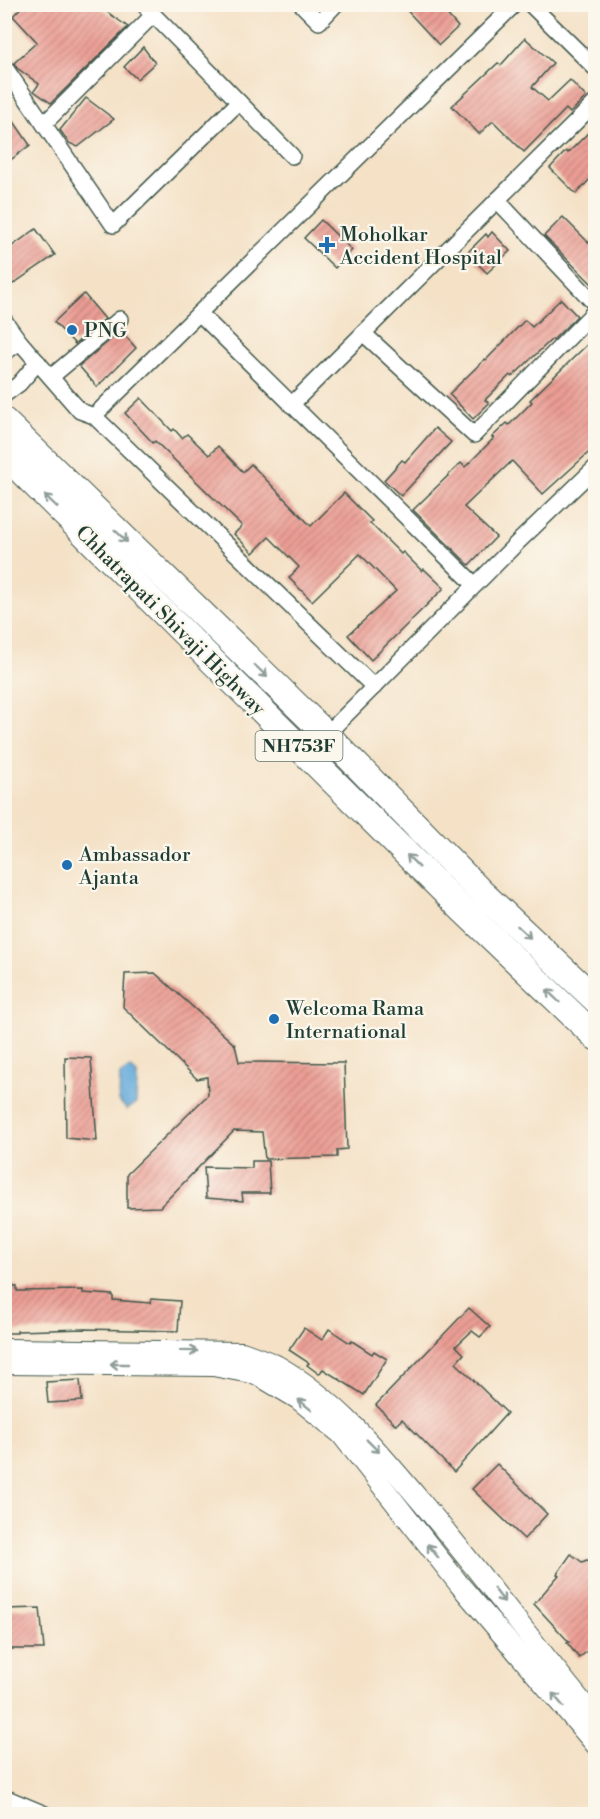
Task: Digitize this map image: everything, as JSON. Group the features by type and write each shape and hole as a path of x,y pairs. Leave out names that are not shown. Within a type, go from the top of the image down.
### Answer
{"highway":[{"name":"Chhatrapati Shivaji Highway","path":"4,421 327,735 481,892 596,1000"},
{"name":"Chhatrapati Shivaji Highway","path":"4,454 464,911 596,1037"}],"street":[{"path":"301,4 319,22 336,4"},
{"path":"94,416 515,4"},
{"path":"530,4 596,69"},
{"path":"44,124 148,10 292,156"},
{"path":"4,66 113,225 238,102"},
{"path":"291,405 596,102"},
{"path":"497,200 596,305"},
{"path":"363,333 474,435 596,310"},
{"path":"199,312 475,585"},
{"path":"51,376 120,318"},
{"path":"4,320 20,342 80,411 94,416 374,687"},
{"path":"4,353 20,342"},
{"path":"4,395 19,384 38,362"},
{"path":"307,754 596,467"},
{"path":"4,1349 27,1357"},
{"path":"4,1364 27,1357 242,1352 275,1365 309,1387 346,1429 459,1584 596,1745"},
{"path":"346,1429 380,1452 493,1587 552,1666 596,1719"},
{"path":"4,1797 45,1815"}],"water":[{"path":"130,1068 137,1074 136,1103 127,1110 119,1101 120,1075"}],"building":[{"path":"24,4 96,4 128,27 51,103 34,91 39,84 17,68 14,63 37,42 13,16"},
{"path":"401,4 438,4 458,27 439,45"},
{"path":"525,38 553,63 532,87 548,101 570,80 586,97 570,113 566,109 524,152 493,121 479,134 452,106 498,63 501,65"},
{"path":"143,47 155,63 137,79 124,67"},
{"path":"86,98 114,119 78,147 69,143 60,130"},
{"path":"4,107 30,145 4,165"},
{"path":"588,133 596,140 596,169 590,175 592,177 576,194 550,168"},
{"path":"563,217 589,243 596,236 596,288 544,236"},
{"path":"321,220 352,250 335,268 304,238"},
{"path":"36,229 55,255 4,290 4,252"},
{"path":"492,232 510,251 487,273 467,253 486,234 488,237"},
{"path":"84,294 105,319 75,344 54,322"},
{"path":"561,299 577,316 512,377 510,375 485,400 489,403 473,419 449,394 525,320 532,327"},
{"path":"121,331 136,348 97,387 79,366"},
{"path":"596,336 596,446 543,494 512,461 464,507 496,537 469,565 413,510 461,463 465,467 494,438 492,437 507,423 509,425 532,402 530,400"},
{"path":"141,398 172,431 174,429 182,438 187,434 209,455 218,446 243,472 251,464 311,526 344,493 401,554 403,552 444,588 371,660 348,635 396,591 360,554 312,601 289,578 299,567 269,537 253,553 234,534 242,526 155,441 153,443 125,413"},
{"path":"435,428 451,442 401,496 384,480 402,460 405,462"},
{"path":"155,973 235,1045 239,1062 344,1063 347,1149 337,1150 337,1157 265,1159 262,1132 234,1131 160,1207 127,1208 127,1174 208,1095 207,1077 197,1079 123,1007 125,974"},
{"path":"65,1057 91,1058 97,1141 66,1138"},
{"path":"252,1161 268,1161 270,1193 242,1193 243,1201 206,1198 204,1167 252,1168"},
{"path":"4,1285 17,1286 17,1291 83,1290 83,1293 113,1295 113,1300 150,1303 151,1299 180,1301 178,1331 84,1329 4,1333"},
{"path":"469,1308 490,1327 480,1337 472,1331 456,1346 464,1354 456,1363 507,1413 454,1472 402,1419 396,1425 376,1405"},
{"path":"304,1328 322,1340 329,1329 350,1343 352,1341 372,1354 374,1351 387,1359 364,1395 323,1369 319,1374 307,1365 309,1363 289,1350"},
{"path":"80,1380 82,1401 48,1403 46,1382"},
{"path":"497,1464 547,1514 524,1539 472,1489"},
{"path":"571,1554 582,1562 587,1560 596,1569 596,1644 579,1658 567,1643 569,1642 534,1604 559,1575 557,1574"},
{"path":"40,1608 44,1649 4,1649 4,1609"}],"place":[{"name":"Moholkar Accident Hospital","path":"327,245"},
{"name":"PNG","path":"72,330"},
{"name":"Ambassador Ajanta","path":"67,865"},
{"name":"Welcoma Rama International","path":"274,1019"}]}
